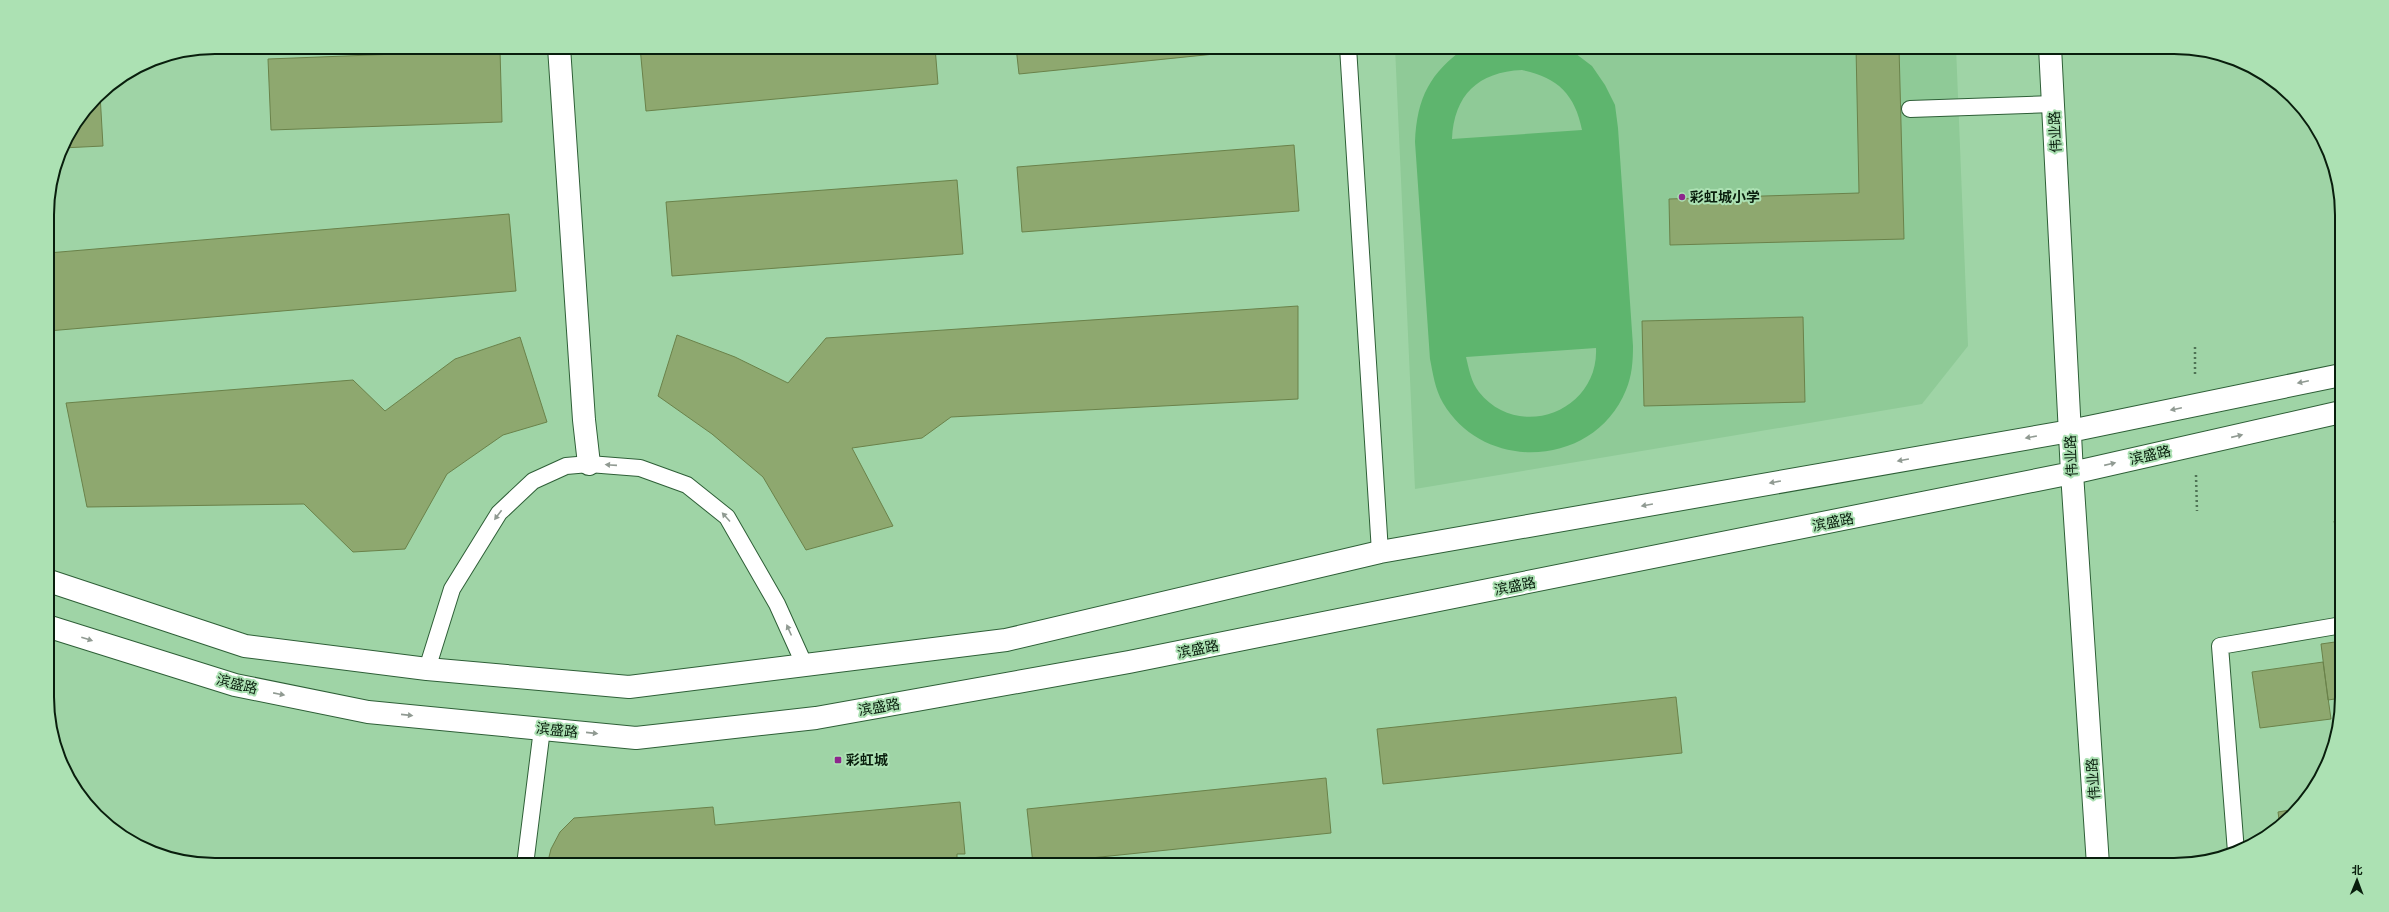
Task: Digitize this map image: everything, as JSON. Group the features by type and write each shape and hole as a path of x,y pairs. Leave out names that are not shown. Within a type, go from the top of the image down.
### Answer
{"main road":[{"path":"559,54 584,420 589,464"},
{"name":"伟业路","path":"2050,54 2072,473 2098,858"},
{"path":"54,583 245,646 427,669 629,687 1006,640 1380,552 2070,431 2335,376"},
{"name":"滨盛路","path":"54,628 235,685 368,712 636,738 816,718 1129,662 2072,473 2335,413"}],"lane":[{"path":"1348,54 1380,552"},
{"path":"1910,109 2053,104"},
{"path":"427,669 452,589 499,513 533,481 566,466 589,464 640,468 687,485 727,517 777,604 804,666"},
{"path":"2236,846 2220,646 2335,626"},
{"path":"526,858 542,729"}],"shaded area":[{"name":"彩虹城小学","path":"1395,54 1956,54 1968,346 1922,404 1415,489"},
{"path":"1458,54 1576,54 1592,66 1605,85 1615,105 1618,128 1633,346 1632,368 1626,390 1611,416 1590,434 1566,447 1539,452 1511,450 1485,442 1462,426 1443,403 1436,387 1430,359 1415,142 1416,126 1423,99 1428,87 1443,66","holes":["1522,70 1534,73 1555,83 1569,97 1575,106 1582,130 1452,139 1454,123 1458,110 1463,98 1471,89 1481,81 1493,75","1596,348 1593,370 1585,388 1571,403 1554,412 1534,417 1515,415 1496,407 1476,388 1466,357"]}],"building":[{"path":"397,54 500,54 502,122 271,130 268,59"},
{"path":"641,54 936,54 938,84 646,111"},
{"path":"1017,54 1215,54 1019,74"},
{"path":"1856,54 1899,54 1904,239 1670,245 1669,199 1859,193"},
{"path":"100,102 103,146 69,148 81,125"},
{"path":"1294,145 1299,211 1022,232 1017,167"},
{"path":"957,180 963,254 672,276 666,202"},
{"path":"509,214 516,291 54,330 54,252"},
{"path":"1298,306 1298,399 951,417 922,438 852,448 893,526 806,550 763,477 712,434 658,396 677,335 735,357 788,383 826,338"},
{"path":"1803,317 1805,402 1644,406 1642,321"},
{"path":"520,337 547,422 503,435 447,474 405,549 353,552 304,504 87,507 66,403 353,380 385,411 455,359"},
{"path":"2335,642 2335,699 2328,700 2321,644"},
{"path":"2323,662 2331,719 2260,728 2252,672"},
{"path":"1676,697 1682,753 1383,784 1377,729"},
{"path":"1326,778 1331,833 1091,858 1032,858 1027,809"},
{"path":"960,802 965,854 957,854 957,858 549,858 551,849 560,832 574,818 713,807 715,825"},
{"path":"2289,810 2279,819 2278,812"}],"place":[{"name":"彩虹城小学","path":"1682,197"},
{"name":"彩虹城","path":"838,760"}]}
